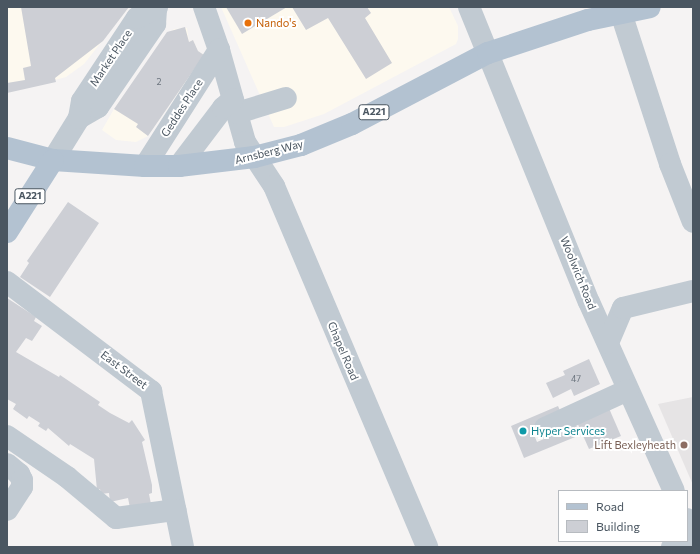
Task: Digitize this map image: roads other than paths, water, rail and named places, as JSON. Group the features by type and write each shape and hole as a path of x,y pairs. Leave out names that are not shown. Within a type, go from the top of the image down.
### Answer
{"main road":[{"name":"Arnsberg Way","path":"7,148 53,160 145,166 179,166 254,158 301,145 352,124 488,53 588,20 650,7"},
{"name":"A221","path":"7,232 53,160"}],"street":[{"path":"204,7 220,50 245,142 254,158"},
{"name":"Woolwich Road","path":"470,7 589,302 674,490"},
{"name":"Market Place","path":"53,160 80,118 82,101 137,18 156,8"},
{"path":"621,13 670,164 693,222"},
{"name":"Geddes Place","path":"145,166 220,50"},
{"path":"179,166 223,108 286,98"},
{"name":"Chapel Road","path":"254,158 274,186 427,547"},
{"name":"East Street","path":"7,282 152,391 174,510 183,547"},
{"path":"589,302 624,308 693,291"},
{"path":"608,343 624,308"},
{"path":"545,428 628,390"},
{"path":"7,436 67,477 116,518 174,510"},
{"path":"7,464 20,474 22,487 7,510"},
{"path":"688,521 693,531"},
{"path":"672,547 684,542"}],"place":[{"name":"Nando's","path":"248,23"},
{"name":"Hyper Services","path":"523,431"},
{"name":"Lift Bexleyheath","path":"684,445"}]}
